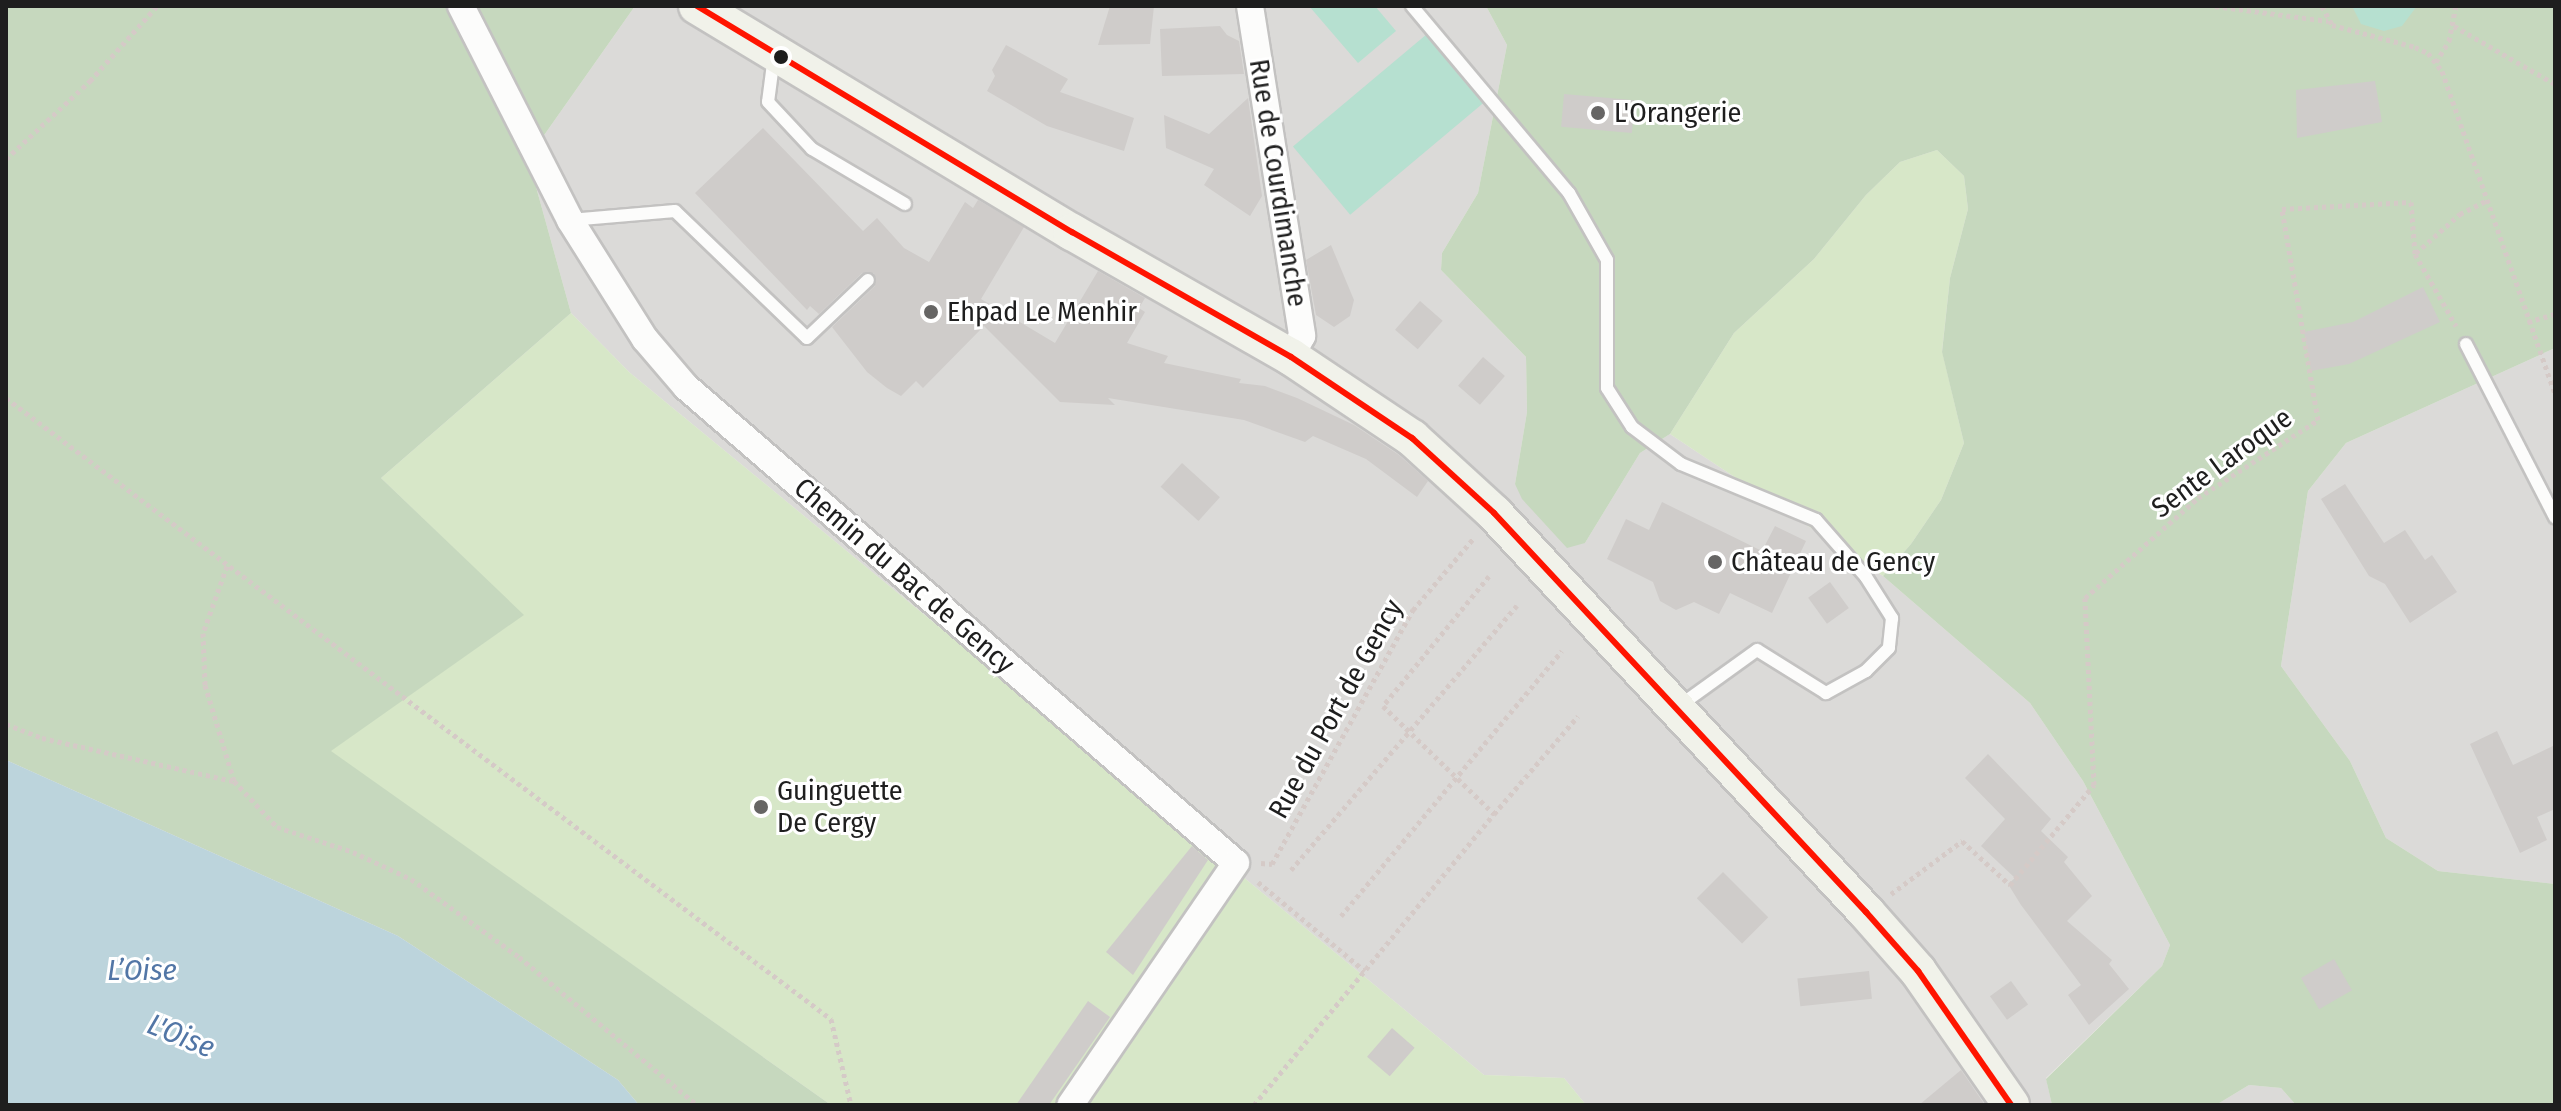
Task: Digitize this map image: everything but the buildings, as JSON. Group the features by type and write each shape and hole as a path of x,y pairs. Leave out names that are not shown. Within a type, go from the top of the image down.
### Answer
{"street":[{"name":"Chemin du Bac de Gency","path":"461,6 570,220 645,339 686,387 1236,863"},
{"path":"697,6 1072,232 1291,357 1412,438 1494,513 1918,971 2011,1105"},
{"name":"Rue de Courdimanche","path":"1250,6 1302,336 1291,357"},
{"path":"1070,1105 1236,863"}],"lane":[{"path":"1412,6 1569,193 1607,260 1607,388 1632,427 1681,464 1816,520 1866,577 1892,618 1889,648 1866,671 1826,693 1757,650 1675,709"},
{"path":"775,53 768,102 812,149 905,204"},
{"path":"570,220 675,211 807,338 868,280"},
{"path":"2466,344 2555,517"}],"path":[{"path":"6,159 90,81 157,6"},
{"path":"2215,6 2328,21 2363,35 2415,47 2436,62 2455,101 2528,322 2555,393"},
{"path":"2322,6 2328,21"},
{"path":"2436,62 2444,54 2454,26 2456,6"},
{"path":"2454,26 2555,84"},
{"path":"2415,254 2460,214 2488,200"},
{"name":"Sente Laroque","path":"1900,886 1962,841 2010,885 2094,785 2085,598 2198,498 2318,420 2282,209 2411,202 2415,254 2466,344"},
{"path":"2528,322 2555,314"},
{"path":"6,398 227,566 267,591 616,860 831,1019 851,1105"},
{"name":"Rue du Port de Gency","path":"1236,863 1272,864 1413,610 1494,513"},
{"path":"227,566 203,633 205,685 234,781 277,827 353,852 411,879 519,957 697,1105"},
{"path":"1489,576 1383,706 1494,814"},
{"path":"1291,870 1411,734 1517,605"},
{"path":"1341,916 1562,651"},
{"path":"1254,1105 1578,716"},
{"path":"6,724 42,738 234,781"},
{"path":"1236,863 1365,971"}],"shaded area":[{"path":"635,6 1486,6 1507,45 1478,193 1442,253 1441,270 1526,357 1527,412 1515,484 1585,543 1640,453 1670,434 1883,576 2030,703 2083,781 2170,945 2162,966 2046,1078 2052,1105 1586,1105 1564,1078 1484,1075 629,372 571,313 528,158"},
{"path":"2555,348 2555,884 2438,871 2386,838 2350,761 2281,666 2308,491 2346,443"},
{"path":"2249,1085 2281,1088 2296,1105 2216,1105"}],"green space":[{"path":"6,6 635,6 528,158 571,313 381,478 524,615 331,751 831,1105 639,1105 618,1080 398,936 6,760"},
{"path":"1309,6 1375,6 1396,31 1358,63"},
{"path":"1486,6 2555,6 2555,348 2346,443 2308,491 2281,666 2350,761 2386,838 2438,871 2555,884 2555,1105 2296,1105 2281,1088 2249,1085 2216,1105 2052,1105 2046,1079 2162,966 2170,945 2083,781 2030,703 1883,576 1911,544 1941,500 1964,443 1942,352 1950,278 1968,209 1964,176 1937,150 1900,162 1866,195 1814,259 1734,333 1670,434 1640,453 1585,543 1567,548 1522,499 1515,484 1527,412 1526,357 1441,270 1442,253 1478,193 1507,45"},
{"path":"2352,6 2417,6 2402,26 2384,31 2361,24"},
{"path":"1427,34 1484,102 1350,215 1293,146"},
{"path":"1937,150 1964,176 1968,209 1950,278 1942,351 1964,443 1941,500 1911,544 1883,576 1670,434 1734,333 1814,259 1866,195 1900,162"},
{"path":"571,313 629,372 1484,1075 1564,1078 1586,1105 831,1105 330,751 523,615 381,478"}],"water":[{"name":"L’Oise","path":"6,760 398,936 618,1080 639,1105 6,1105"}],"transit line":[{"path":"697,6 1072,232 1291,357 1412,438 1494,513 1866,912 1918,971 2011,1105"}],"place":[{"name":"L'Orangerie","path":"1598,113"},
{"name":"Ehpad Le Menhir","path":"931,312"},
{"name":"Château de Gency","path":"1715,562"},
{"name":"Guinguette De Cergy","path":"761,807"}],"water label":[{"name":"L'Oise","path":"181,1036"}]}
